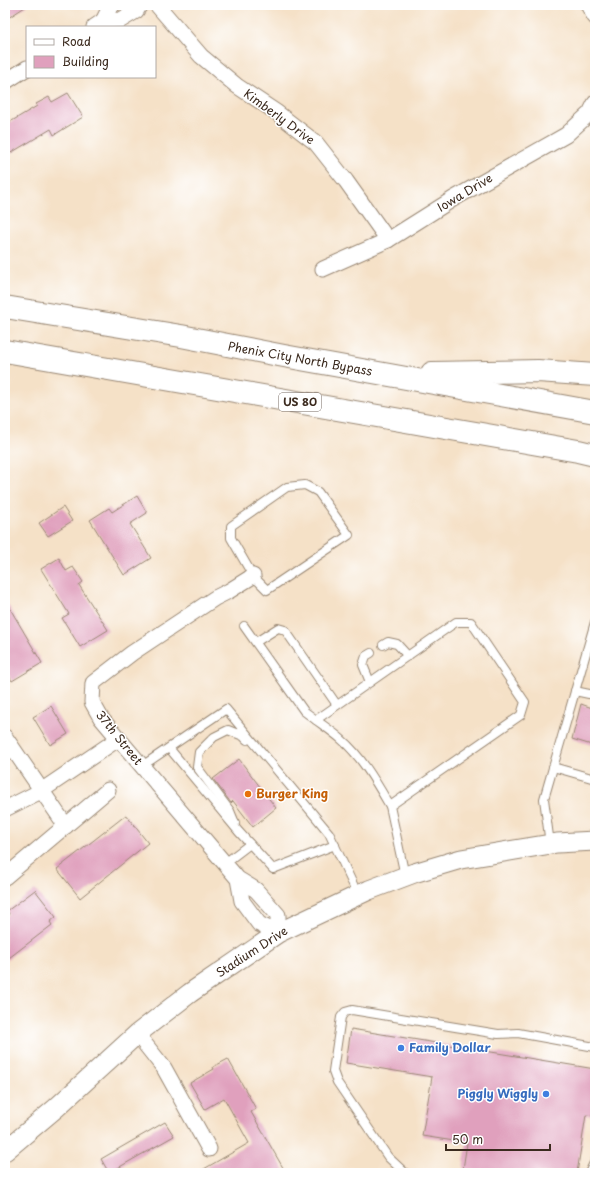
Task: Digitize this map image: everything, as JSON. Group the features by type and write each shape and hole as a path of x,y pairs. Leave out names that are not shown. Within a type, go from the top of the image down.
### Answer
{"highway":[{"name":"Phenix City North Bypass","path":"5,307 181,336 595,412"},
{"name":"US 80","path":"5,351 439,426 595,455"},
{"path":"387,374 538,371 595,375"},
{"path":"439,426 595,469"}],"street":[{"path":"98,24 113,5"},
{"path":"98,24 120,20 136,10 140,5"},
{"name":"Kimberly Drive","path":"157,5 201,56 237,86 276,112 316,142 388,240"},
{"path":"588,5 595,17"},
{"path":"5,82 26,69"},
{"name":"Iowa Drive","path":"323,269 388,240 453,199 566,134 590,112 595,104"},
{"name":"37th Street","path":"252,576 215,598 132,653 93,683 92,702 101,718 118,739 238,879 242,901 259,924 278,933"},
{"path":"5,737 66,826"},
{"path":"5,809 41,790 118,739"},
{"path":"5,877 108,790"},
{"name":"Stadium Drive","path":"5,1151 56,1108 137,1034 190,993 278,933 358,895 405,876 461,859 550,844 595,841"},
{"path":"137,1034 164,1068 209,1149"}],"lane":[{"path":"305,485 318,492 349,535 267,590 252,576 231,538 231,526 287,487 305,485"},
{"path":"316,720 456,622 471,622 525,702 521,715 390,806"},
{"path":"550,844 544,799 575,691 592,644 595,622"},
{"path":"244,626 304,711 340,738 357,755 375,781 390,806 405,876"},
{"path":"256,642 278,628 285,630 338,705"},
{"path":"383,645 388,642 397,644 408,656"},
{"path":"370,682 363,665 366,656 371,653"},
{"path":"575,691 593,695"},
{"path":"142,766 226,709 329,833 358,895"},
{"path":"239,832 230,811 197,767 199,752 214,737 228,730 243,736 268,760"},
{"path":"169,748 239,832 273,869 335,845"},
{"path":"553,767 595,779"},
{"path":"225,863 250,844"},
{"path":"405,1173 388,1157 337,1082 333,1071 341,1017 345,1012 352,1010 498,1034 518,1033 595,1047"},
{"path":"589,1173 595,1161"}],"building":[{"path":"5,5 28,5 5,20"},
{"path":"68,93 83,117 54,135 51,129 9,154 5,147 5,125 49,97 52,102"},
{"path":"137,496 147,513 130,524 151,558 124,575 90,520 109,508 112,512"},
{"path":"63,507 72,521 48,536 39,523"},
{"path":"59,558 66,571 73,567 83,582 79,585 108,630 80,647 62,618 69,614 41,569"},
{"path":"5,600 42,663 12,681 5,670"},
{"path":"581,704 595,709 595,746 572,739"},
{"path":"51,706 68,734 50,745 33,717"},
{"path":"239,759 276,808 253,827 233,801 231,803 213,779"},
{"path":"126,815 148,843 80,898 57,869"},
{"path":"35,890 56,917 50,922 52,925 5,961 5,917 9,914 7,911"},
{"path":"351,1029 595,1069 595,1116 586,1115 577,1173 490,1173 463,1169 467,1143 422,1136 432,1077 346,1063"},
{"path":"228,1059 256,1109 251,1112 286,1173 197,1173 249,1143 224,1098 205,1109 190,1083 214,1069 213,1067"},
{"path":"165,1122 174,1136 109,1173 101,1159"}],"place":[{"name":"Burger King","path":"248,794"},
{"name":"Family Dollar","path":"401,1048"},
{"name":"Piggly Wiggly","path":"546,1094"}]}
